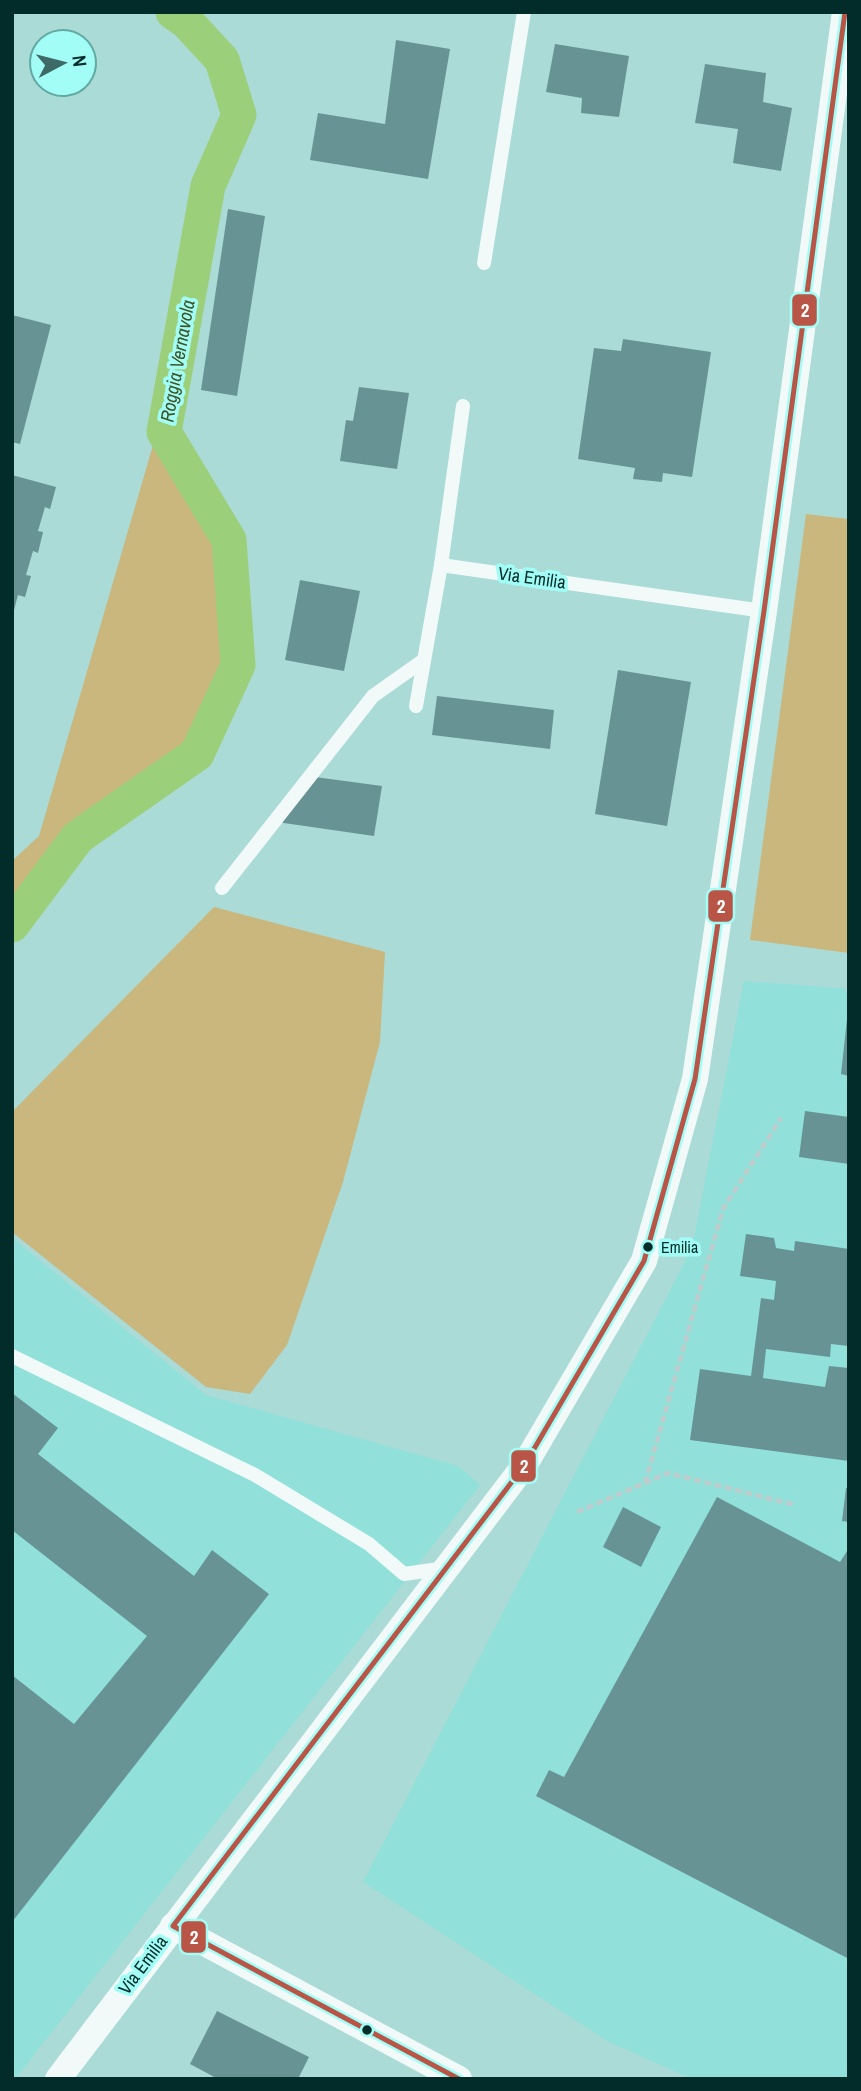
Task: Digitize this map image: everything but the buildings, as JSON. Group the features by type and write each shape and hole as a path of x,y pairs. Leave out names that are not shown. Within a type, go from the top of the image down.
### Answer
{"street":[{"name":"Via Emilia","path":"58,2079 524,1466 644,1261 695,1079 765,611 845,12"},
{"path":"173,1926 458,2079"}],"lane":[{"path":"484,263 524,12"},
{"path":"416,706 442,565 463,406"},
{"name":"Via Emilia","path":"442,565 765,611"},
{"path":"222,888 373,696 424,660"},
{"path":"12,1356 255,1475 369,1544 404,1574 447,1568"}],"path":[{"path":"645,1483 723,1209 781,1118"},
{"path":"577,1512 668,1473 795,1504"}],"shaded area":[{"path":"153,445 216,542 227,666 190,755 74,833 12,914 12,861 39,836"},
{"path":"806,514 849,519 849,953 750,940"},
{"path":"214,907 385,952 380,1042 343,1182 287,1345 250,1394 206,1387 12,1232 12,1112"},
{"path":"744,981 849,989 849,2079 692,2079 607,2041 363,1882 692,1248"},
{"path":"12,1238 206,1395 458,1466 480,1485 15,2079 12,2079"}],"waterway":[{"name":"Roggia Vernavola","path":"12,925 78,837 197,754 238,665 229,540 164,432 208,186 239,115 222,60 186,21 173,12"}],"transit line":[{"name":"2","path":"459,2079 173,1926 524,1466 644,1261 695,1079 764,611 845,12"}],"place":[{"name":"Emilia","path":"648,1247"}]}
